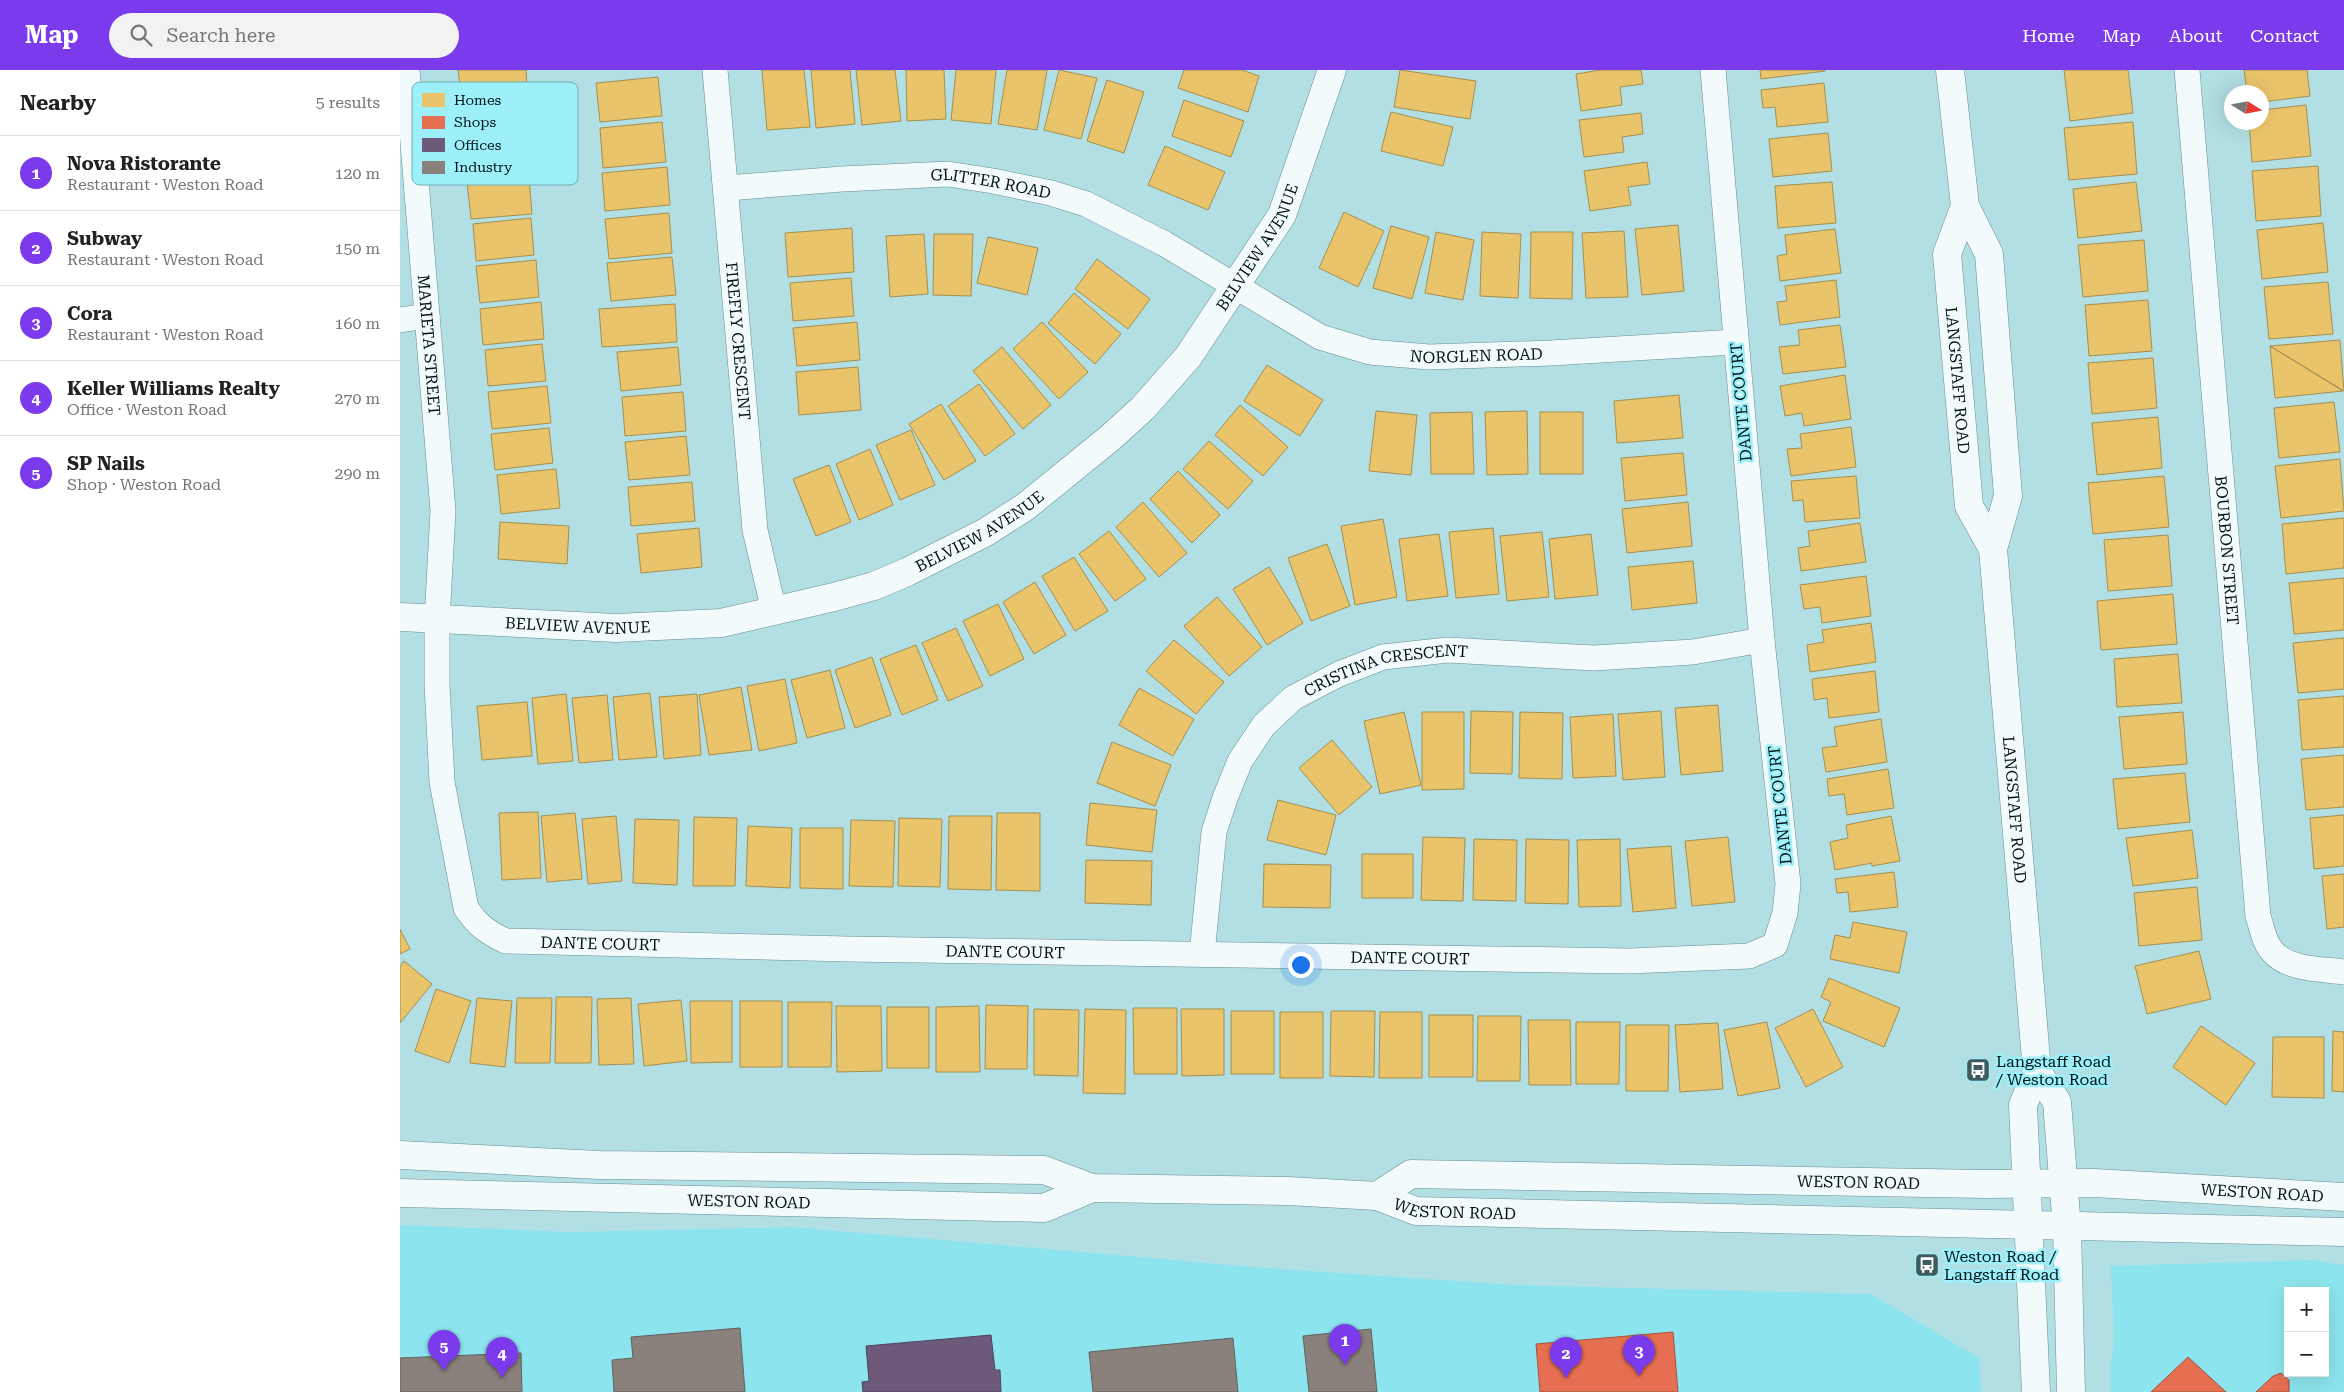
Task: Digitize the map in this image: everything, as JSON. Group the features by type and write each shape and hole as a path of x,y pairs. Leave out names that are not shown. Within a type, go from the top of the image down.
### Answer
{"main road":[{"name":"BELVIEW AVENUE","path":"400,617 616,628 721,623 834,597 907,572 986,532 1025,507 1144,408 1188,357 1233,286 1282,215 1332,70"},
{"name":"LANGSTAFF ROAD","path":"1950,70 1965,206 1989,254 2008,496 1994,549 2037,1071 2023,1105 2036,1392"},
{"name":"LANGSTAFF ROAD","path":"1965,206 1947,254 1969,506 1994,549"},
{"name":"LANGSTAFF ROAD","path":"2037,1071 2057,1102 2067,1228 2071,1392"},
{"name":"WESTON ROAD","path":"400,1155 599,1166 1044,1170 1092,1188 1377,1196 1416,1211 1708,1216 2067,1228 2344,1232"},
{"name":"WESTON ROAD","path":"1377,1196 1411,1174 2063,1183 2344,1197"},
{"name":"WESTON ROAD","path":"400,1193 1044,1208 1092,1188"}],"street":[{"name":"MARIETA STREET","path":"407,70 412,132"},
{"name":"FIREFLY CRESCENT","path":"715,70 727,188 755,530 774,611"},
{"name":"DANTE COURT","path":"437,620 436,684 442,782 466,908 474,920 488,933 506,940 847,949 1640,961 1749,956 1775,945 1785,913 1788,884 1762,640 1713,70"},
{"name":"BOURBON STREET","path":"2187,70 2258,916 2266,942 2274,954 2295,965 2344,972"},
{"name":"GLITTER ROAD","path":"727,188 842,179 948,174 994,181 1051,193 1086,204 1165,244 1233,286"},
{"name":"MARIETA STREET","path":"416,185 443,511 437,620"},
{"name":"NORGLEN ROAD","path":"1233,286 1320,338 1370,352 1430,358 1735,342"},
{"path":"400,320 427,316"},
{"name":"CRISTINA CRESCENT","path":"1202,954 1214,832 1225,798 1240,760 1264,725 1293,698 1338,674 1383,657 1448,650 1594,658 1693,652 1762,640"}],"shaded area":[{"path":"400,1225 570,1232 793,1227 1265,1268 1516,1285 1871,1294 1979,1358 1981,1392 400,1392"},
{"path":"2312,1260 2344,1265 2344,1392 2111,1392 2110,1373 2114,1340 2111,1266"}],"building: Homes":[{"path":"458,70 526,70 527,82 460,82"},
{"path":"762,70 804,70 810,127 767,130"},
{"path":"811,70 850,70 855,124 816,128"},
{"path":"856,70 895,70 901,121 862,125"},
{"path":"906,70 944,70 946,119 907,121"},
{"path":"956,70 996,70 991,124 951,120"},
{"path":"1007,70 1047,70 1037,130 998,124"},
{"path":"1059,70 1097,78 1081,139 1044,130"},
{"path":"1184,70 1242,70 1259,76 1248,112 1178,88"},
{"path":"1400,70 1476,81 1470,119 1394,107"},
{"path":"1601,70 1641,70 1643,84 1620,87 1622,105 1581,111 1576,74"},
{"path":"1760,70 1825,70 1825,71 1761,79"},
{"path":"2064,70 2128,70 2133,113 2070,121"},
{"path":"2244,70 2307,70 2310,96 2269,101 2269,85 2246,85"},
{"path":"658,77 662,116 600,122 596,83"},
{"path":"1107,80 1144,92 1124,153 1087,141"},
{"path":"1824,83 1828,122 1777,127 1775,107 1763,108 1761,90"},
{"path":"1184,100 1244,121 1231,157 1172,136"},
{"path":"2306,105 2311,156 2252,162 2250,130 2269,130 2269,109"},
{"path":"1391,112 1453,127 1443,166 1381,151"},
{"path":"1641,113 1643,134 1622,137 1624,152 1584,157 1579,120"},
{"path":"662,122 666,162 603,168 600,128"},
{"path":"2133,122 2137,174 2069,180 2064,128"},
{"path":"1828,133 1832,171 1773,177 1769,139"},
{"path":"1165,146 1225,172 1208,210 1148,185"},
{"path":"1647,162 1650,184 1628,187 1631,205 1590,211 1584,171"},
{"path":"2318,166 2321,216 2256,221 2252,171"},
{"path":"667,167 670,205 605,211 602,173"},
{"path":"1832,182 1836,223 1778,228 1775,186"},
{"path":"2136,182 2142,231 2078,238 2073,189"},
{"path":"467,185 530,185 532,214 471,219"},
{"path":"1344,212 1384,231 1358,287 1319,268"},
{"path":"669,213 672,253 609,259 605,219"},
{"path":"531,218 534,255 476,261 473,224"},
{"path":"2323,223 2328,272 2262,279 2257,230"},
{"path":"1678,225 1684,291 1642,295 1635,229"},
{"path":"1391,226 1429,237 1412,299 1373,288"},
{"path":"852,228 854,272 788,277 785,233"},
{"path":"1835,229 1841,273 1780,281 1777,256 1787,254 1785,235"},
{"path":"1624,231 1628,297 1586,298 1582,233"},
{"path":"1436,232 1474,240 1463,300 1425,293"},
{"path":"1482,232 1521,234 1518,298 1480,296"},
{"path":"1531,232 1573,232 1572,299 1530,298"},
{"path":"924,234 928,294 890,297 886,236"},
{"path":"934,234 973,234 971,296 933,295"},
{"path":"988,237 1038,248 1027,295 977,283"},
{"path":"2144,240 2148,291 2083,297 2078,245"},
{"path":"672,257 676,295 611,301 607,263"},
{"path":"1097,259 1150,299 1128,329 1075,289"},
{"path":"536,260 539,297 480,303 476,266"},
{"path":"851,278 854,316 793,321 790,283"},
{"path":"1836,280 1840,317 1780,325 1777,302 1787,301 1785,286"},
{"path":"2328,282 2333,334 2269,339 2264,287"},
{"path":"1074,293 1121,334 1095,364 1048,323"},
{"path":"2148,300 2152,351 2089,356 2085,305"},
{"path":"541,302 544,339 483,345 480,309"},
{"path":"675,304 677,342 602,347 599,309"},
{"path":"857,322 860,360 797,366 793,328"},
{"path":"1042,322 1088,372 1059,399 1013,349"},
{"path":"1840,325 1846,367 1783,374 1779,347 1800,345 1798,330"},
{"path":"2340,340 2344,391 2270,346"},
{"path":"542,344 546,381 488,386 485,350"},
{"path":"2270,346 2343,391 2275,398"},
{"path":"678,347 681,385 621,391 617,352"},
{"path":"1002,347 1051,405 1023,429 973,371"},
{"path":"2153,358 2157,408 2092,414 2088,363"},
{"path":"1267,365 1323,400 1300,436 1244,401"},
{"path":"858,367 861,410 799,415 796,372"},
{"path":"1845,375 1851,419 1804,426 1802,413 1785,416 1780,386"},
{"path":"979,384 1015,434 985,456 948,406"},
{"path":"547,386 551,423 492,429 488,392"},
{"path":"683,392 686,431 625,436 622,397"},
{"path":"1679,395 1683,438 1617,443 1614,401"},
{"path":"2334,402 2340,452 2279,458 2274,408"},
{"path":"941,404 976,461 944,480 909,424"},
{"path":"1240,405 1288,447 1263,476 1215,435"},
{"path":"1376,411 1417,415 1411,475 1369,471"},
{"path":"1527,411 1528,474 1487,475 1485,412"},
{"path":"1472,412 1474,474 1431,474 1430,413"},
{"path":"1540,412 1583,412 1583,474 1540,474"},
{"path":"2158,417 2162,468 2097,475 2092,423"},
{"path":"1851,427 1856,467 1791,476 1787,449 1802,448 1800,434"},
{"path":"549,428 553,463 495,470 491,434"},
{"path":"911,430 935,485 900,500 876,445"},
{"path":"686,436 690,475 629,480 625,442"},
{"path":"1209,441 1253,481 1228,509 1183,469"},
{"path":"870,449 893,505 859,520 836,464"},
{"path":"1683,453 1687,495 1625,501 1621,458"},
{"path":"2340,459 2344,511 2281,518 2275,466"},
{"path":"829,465 851,522 816,536 793,479"},
{"path":"556,469 560,508 501,514 497,475"},
{"path":"1178,471 1220,515 1192,543 1150,499"},
{"path":"1856,476 1860,518 1805,522 1803,500 1793,501 1791,481"},
{"path":"2164,476 2169,527 2093,534 2088,483"},
{"path":"692,482 695,521 631,526 628,487"},
{"path":"1143,502 1187,553 1159,577 1116,527"},
{"path":"1688,502 1692,546 1627,553 1622,509"},
{"path":"2344,518 2344,568 2286,574 2282,524"},
{"path":"1383,519 1397,597 1355,605 1341,526"},
{"path":"500,522 569,526 567,564 498,559"},
{"path":"1860,523 1866,562 1801,571 1798,548 1810,546 1808,531"},
{"path":"699,528 702,567 641,573 637,534"},
{"path":"1493,528 1499,594 1456,598 1449,532"},
{"path":"1109,531 1146,579 1115,601 1079,554"},
{"path":"1542,532 1549,597 1507,601 1500,536"},
{"path":"1439,534 1448,596 1407,601 1399,539"},
{"path":"1591,534 1598,595 1555,599 1549,539"},
{"path":"2168,535 2172,586 2108,591 2104,540"},
{"path":"1327,544 1350,606 1311,621 1288,558"},
{"path":"1074,557 1108,611 1075,631 1042,576"},
{"path":"1693,561 1697,603 1632,610 1628,567"},
{"path":"1269,567 1303,623 1267,645 1233,589"},
{"path":"1866,576 1871,616 1822,623 1820,607 1804,609 1800,585"},
{"path":"2344,578 2344,630 2294,634 2289,583"},
{"path":"1035,582 1066,635 1034,654 1003,602"},
{"path":"2173,594 2177,644 2101,650 2097,601"},
{"path":"1217,597 1262,647 1229,676 1184,626"},
{"path":"998,604 1024,659 990,676 963,621"},
{"path":"1871,623 1876,662 1810,672 1807,645 1824,642 1822,630"},
{"path":"956,628 983,686 948,701 922,643"},
{"path":"2344,638 2344,689 2298,693 2293,643"},
{"path":"1174,640 1224,682 1196,714 1146,671"},
{"path":"916,645 938,700 902,715 880,659"},
{"path":"2178,654 2182,703 2117,707 2114,659"},
{"path":"872,657 891,715 855,728 835,670"},
{"path":"830,670 845,728 807,738 791,680"},
{"path":"1875,671 1879,712 1829,718 1827,698 1814,700 1812,679"},
{"path":"785,679 797,743 759,751 747,686"},
{"path":"741,687 752,750 709,755 699,695"},
{"path":"1139,688 1194,719 1173,756 1119,725"},
{"path":"650,693 657,757 619,760 613,697"},
{"path":"566,694 573,761 538,764 532,698"},
{"path":"697,694 701,755 664,759 659,697"},
{"path":"607,695 613,760 579,763 572,698"},
{"path":"2344,696 2344,747 2302,750 2298,700"},
{"path":"527,702 532,756 482,760 477,706"},
{"path":"1718,705 1723,771 1681,775 1675,708"},
{"path":"1471,711 1513,712 1512,774 1470,773"},
{"path":"1661,711 1665,777 1623,780 1618,714"},
{"path":"1404,712 1421,785 1380,794 1364,721"},
{"path":"1422,712 1464,712 1464,789 1422,790"},
{"path":"1520,712 1563,713 1562,779 1519,778"},
{"path":"2183,712 2187,764 2124,769 2119,717"},
{"path":"1613,714 1616,776 1573,778 1570,717"},
{"path":"1881,719 1887,762 1826,772 1822,748 1837,746 1834,727"},
{"path":"1332,740 1372,787 1339,815 1299,768"},
{"path":"1112,742 1171,765 1155,806 1097,783"},
{"path":"2344,755 2344,807 2306,810 2301,759"},
{"path":"1888,769 1894,808 1847,815 1844,794 1829,796 1827,779"},
{"path":"2185,773 2190,822 2118,829 2113,779"},
{"path":"1278,800 1336,815 1326,855 1267,840"},
{"path":"1090,803 1157,810 1152,852 1086,845"},
{"path":"538,812 541,878 502,880 499,813"},
{"path":"575,813 582,879 547,882 541,816"},
{"path":"997,813 1040,813 1040,891 996,890"},
{"path":"2344,815 2344,866 2314,869 2310,818"},
{"path":"616,816 622,881 588,884 582,819"},
{"path":"949,816 992,816 991,890 948,889"},
{"path":"1891,816 1900,861 1872,866 1872,863 1835,870 1830,842 1848,838 1846,825"},
{"path":"694,817 737,818 735,886 693,886"},
{"path":"899,818 942,819 940,887 898,886"},
{"path":"635,819 679,820 677,885 633,883"},
{"path":"851,820 895,821 893,887 849,886"},
{"path":"748,826 792,828 790,888 746,886"},
{"path":"800,828 843,828 843,889 800,888"},
{"path":"2192,830 2198,878 2133,886 2126,838"},
{"path":"1423,837 1465,838 1463,901 1421,900"},
{"path":"1728,837 1735,902 1692,906 1685,841"},
{"path":"1474,839 1517,840 1516,901 1473,900"},
{"path":"1526,839 1569,840 1568,904 1525,903"},
{"path":"1620,839 1621,906 1579,907 1577,840"},
{"path":"1671,846 1676,908 1633,912 1627,849"},
{"path":"1362,854 1413,854 1413,898 1362,898"},
{"path":"1086,860 1152,861 1151,905 1085,903"},
{"path":"1264,864 1331,865 1330,908 1263,907"},
{"path":"1894,872 1898,907 1850,912 1848,892 1837,893 1835,879"},
{"path":"2344,874 2344,927 2327,929 2322,876"},
{"path":"2197,887 2202,940 2139,946 2134,893"},
{"path":"1853,922 1907,932 1899,973 1830,959 1835,935 1850,938"},
{"path":"400,929 410,949 400,954"},
{"path":"2199,951 2211,999 2147,1014 2135,966"},
{"path":"404,961 432,984 400,1023 400,966"},
{"path":"1829,978 1900,1008 1884,1047 1823,1021 1831,1002 1821,997"},
{"path":"436,989 471,1001 449,1063 415,1051"},
{"path":"556,997 592,997 591,1063 555,1063"},
{"path":"477,998 512,1001 505,1067 470,1063"},
{"path":"517,998 552,998 550,1063 515,1063"},
{"path":"631,998 634,1064 599,1065 597,999"},
{"path":"681,1000 687,1061 644,1066 638,1004"},
{"path":"690,1001 732,1001 732,1062 691,1063"},
{"path":"740,1001 782,1001 782,1067 740,1067"},
{"path":"788,1002 832,1002 831,1067 788,1067"},
{"path":"986,1005 1028,1006 1027,1069 985,1069"},
{"path":"836,1006 881,1006 882,1071 837,1072"},
{"path":"979,1006 980,1072 936,1072 936,1007"},
{"path":"887,1007 929,1007 929,1068 887,1068"},
{"path":"1133,1008 1177,1008 1177,1074 1134,1074"},
{"path":"1034,1009 1079,1010 1078,1076 1034,1075"},
{"path":"1085,1009 1126,1010 1125,1094 1083,1093"},
{"path":"1181,1009 1224,1009 1224,1075 1182,1076"},
{"path":"1813,1009 1843,1067 1806,1087 1775,1028"},
{"path":"1231,1011 1274,1011 1274,1074 1231,1074"},
{"path":"1331,1011 1375,1011 1374,1077 1330,1076"},
{"path":"1280,1012 1323,1012 1323,1078 1280,1078"},
{"path":"1380,1012 1422,1012 1422,1078 1379,1078"},
{"path":"1429,1015 1473,1015 1473,1077 1429,1077"},
{"path":"1478,1016 1521,1016 1520,1081 1477,1081"},
{"path":"1528,1020 1570,1020 1571,1085 1529,1085"},
{"path":"1576,1022 1620,1022 1619,1084 1576,1084"},
{"path":"1767,1022 1780,1088 1738,1096 1724,1030"},
{"path":"1718,1023 1723,1089 1680,1092 1675,1025"},
{"path":"1626,1025 1669,1025 1668,1091 1626,1091"},
{"path":"2201,1026 2255,1063 2226,1105 2173,1067"},
{"path":"2333,1031 2344,1032 2344,1092 2332,1091"},
{"path":"2273,1037 2324,1037 2324,1098 2272,1097"}],"building: Shops":[{"path":"1673,1332 1678,1392 1540,1392 1536,1344"},
{"path":"2188,1357 2226,1392 2151,1392"},
{"path":"2281,1373 2289,1380 2289,1392 2256,1392 2273,1376"}],"building: Offices":[{"path":"991,1335 995,1370 1000,1370 1001,1392 863,1392 862,1382 869,1381 866,1346"}],"building: Industry":[{"path":"740,1328 745,1392 614,1392 612,1360 633,1358 631,1337"},
{"path":"1371,1329 1377,1392 1309,1392 1303,1336"},
{"path":"1233,1338 1238,1392 1093,1392 1089,1352"},
{"path":"521,1353 522,1392 400,1392 400,1358"}],"place":[{"name":"Langstaff Road / Weston Road","path":"1978,1070"},
{"name":"Weston Road / Langstaff Road","path":"1927,1265"},
{"name":"Nova Ristorante","path":"1345,1365"},
{"name":"SP Nails","path":"444,1371"},
{"name":"Cora","path":"1639,1376"},
{"name":"Keller Williams Realty","path":"502,1378"},
{"name":"Subway","path":"1566,1378"}]}
